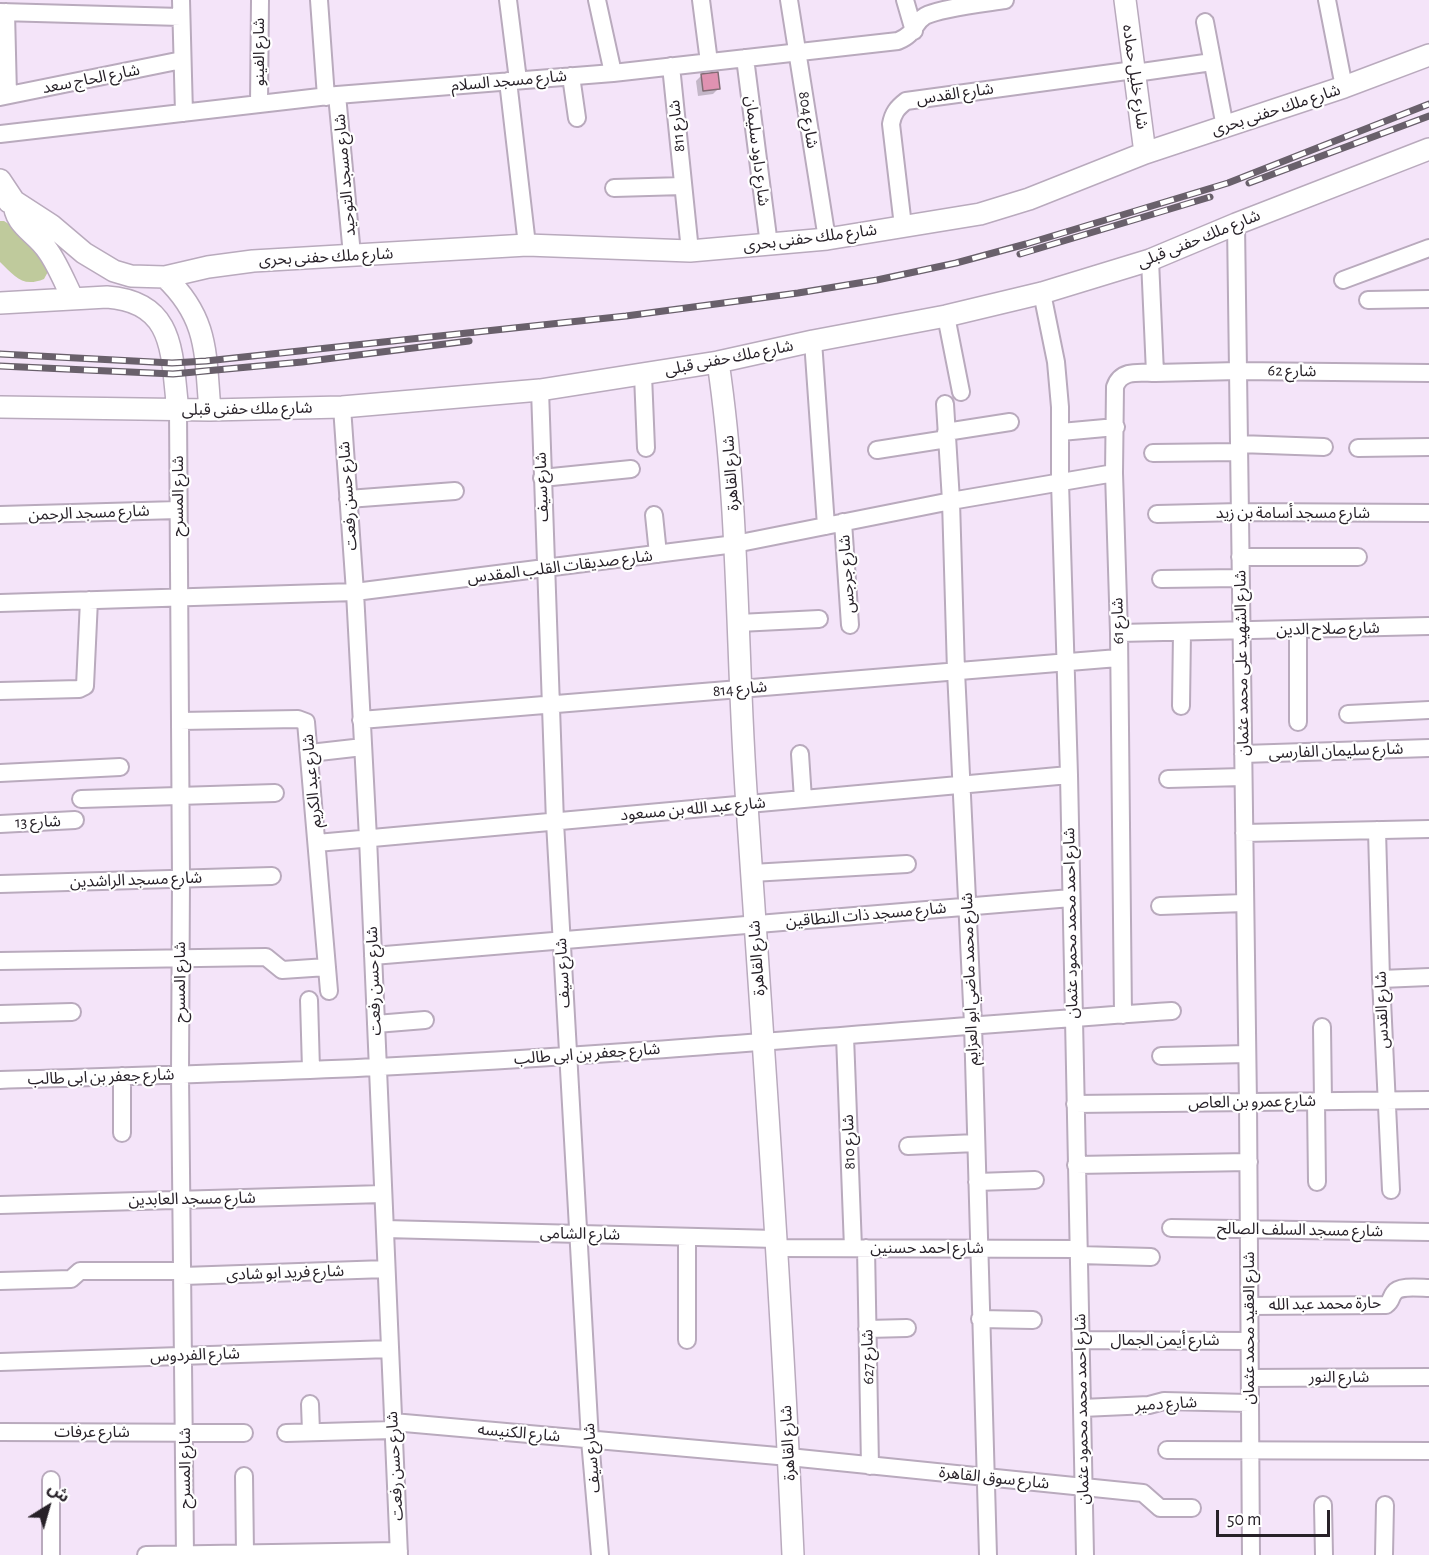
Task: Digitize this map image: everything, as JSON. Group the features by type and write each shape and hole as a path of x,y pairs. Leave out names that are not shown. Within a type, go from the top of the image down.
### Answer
{"street":[{"name":"شارع الفينو","path":"259,104 260,0"},
{"name":"شارع مسجد التوحيد","path":"319,0 352,255"},
{"path":"508,0 527,245"},
{"path":"597,0 613,72"},
{"path":"701,0 709,62"},
{"name":"شارع 804","path":"789,0 827,240"},
{"path":"905,0 914,31"},
{"name":"شارع مسجد السلام","path":"0,134 332,96 613,72 898,41 908,37 914,31 918,21 933,13 1005,0"},
{"name":"شارع خليل حماده","path":"1125,0 1145,153"},
{"path":"1327,0 1344,87"},
{"path":"4,96 3,12 181,8 184,113"},
{"path":"1205,22 1225,127"},
{"name":"شارع ملك حفنى بحرى","path":"7,203 51,225 98,263 131,276 165,277 230,263 527,245 690,251 827,240 980,214 1029,199 1145,153 1344,87 1429,55"},
{"name":"شارع داود سليمان","path":"745,58 769,245"},
{"name":"شارع الحاج سعد","path":"4,96 182,60"},
{"name":"شارع القدس","path":"903,226 891,124 898,107 906,101 1212,62"},
{"name":"شارع 811","path":"671,66 690,251"},
{"path":"571,76 577,118"},
{"name":"شارع ملك حفنى قبلى","path":"0,407 210,410 342,407 540,390 718,362 946,316 1042,293 1150,260 1429,149"},
{"path":"0,180 7,203 19,222 46,248 73,298"},
{"path":"614,188 683,186"},
{"name":"شارع الشهيد على محمد عثمان","path":"1236,224 1248,1101"},
{"path":"1343,280 1429,248"},
{"path":"1150,260 1155,373"},
{"path":"165,277 190,306 201,329 210,410"},
{"name":"شارع احمد محمد محمود عثمان","path":"1042,293 1056,362 1061,432 1060,482 1069,775 1085,1555"},
{"path":"0,303 73,298 122,298 143,306 160,321 170,345 178,410"},
{"path":"1368,300 1429,299"},
{"path":"946,316 961,392"},
{"path":"813,341 825,526"},
{"name":"شارع القاهرة","path":"718,362 728,432 747,804 776,1243 793,1555"},
{"name":"شارع 62","path":"1155,373 1238,371 1429,373"},
{"name":"شارع 61","path":"1123,1015 1119,633 1114,473 1117,381 1126,374 1155,373"},
{"path":"643,375 646,448"},
{"name":"شارع سيف","path":"540,390 550,704 561,941 590,1440 600,1555"},
{"name":"شارع محمد ماضي ابو العزايم","path":"945,404 973,1024 988,1555"},
{"name":"شارع حسن رفعت","path":"342,407 355,592 368,838 399,1553"},
{"name":"شارع المسرح","path":"178,410 180,1074 185,1555"},
{"path":"878,450 1010,422"},
{"path":"1061,432 1116,427"},
{"path":"1153,453 1239,448 1323,447"},
{"path":"1358,448 1429,447"},
{"path":"542,478 632,469"},
{"name":"شارع صديقات القلب المقدس","path":"0,603 355,592 735,544 951,501 1114,473"},
{"path":"348,499 455,491"},
{"name":"شارع مسجد الرحمن","path":"0,515 178,510"},
{"name":"شارع مسجد أسامة بن زيد","path":"1157,514 1429,513"},
{"path":"654,515 658,554"},
{"name":"شارع جرجس","path":"843,522 850,625"},
{"path":"1240,557 1358,557"},
{"path":"1161,579 1240,578"},
{"path":"0,691 79,689 85,686 89,600"},
{"path":"738,623 819,618"},
{"name":"شارع صلاح الدين","path":"1119,633 1429,626"},
{"path":"1298,629 1298,722"},
{"path":"1181,706 1182,632"},
{"name":"شارع 814","path":"361,720 1118,658"},
{"path":"1348,714 1429,710"},
{"name":"شارع عبد الكريم","path":"180,721 303,720 308,727 329,991"},
{"path":"310,753 363,747"},
{"name":"شارع سليمان الفارسى","path":"1243,754 1429,748"},
{"path":"800,754 803,799"},
{"path":"0,773 120,767"},
{"name":"شارع عبد الله بن مسعود","path":"317,843 1069,775"},
{"path":"1167,779 1243,777"},
{"path":"81,799 275,793"},
{"name":"شارع 13","path":"0,824 75,820"},
{"path":"1244,833 1429,829"},
{"name":"شارع القدس","path":"1377,830 1391,1190"},
{"path":"752,873 907,864"},
{"name":"شارع مسجد الراشدين","path":"0,884 272,876"},
{"name":"شارع مسجد ذات النطاقين","path":"373,956 1071,898"},
{"path":"1160,906 1244,903"},
{"path":"0,961 266,957 282,970 327,967"},
{"path":"1381,979 1429,977"},
{"path":"309,1000 312,1070"},
{"name":"شارع جعفر بن ابى طالب","path":"0,1080 378,1067 763,1042 973,1024 1172,1011"},
{"path":"0,1014 72,1012"},
{"path":"376,1024 425,1020"},
{"path":"1317,1182 1322,1027"},
{"name":"شارع 810","path":"844,1036 859,1248"},
{"path":"1161,1056 1247,1054"},
{"path":"122,1076 122,1133"},
{"name":"شارع عمرو بن العاص","path":"1075,1104 1429,1100"},
{"name":"شارع العقيد محمد عثمان","path":"1248,1101 1251,1555"},
{"path":"908,1146 976,1143"},
{"path":"1076,1165 1249,1162"},
{"path":"977,1182 1035,1180"},
{"name":"شارع مسجد العابدين","path":"0,1205 383,1194"},
{"name":"شارع مسجد السلف الصالح","path":"1171,1228 1429,1232"},
{"name":"شارع الشامى","path":"385,1229 687,1237 776,1243"},
{"path":"687,1237 687,1340"},
{"name":"شارع احمد حسنين","path":"776,1243 859,1248 1079,1252 1151,1257"},
{"name":"شارع 627","path":"859,1248 867,1329 870,1466"},
{"name":"شارع فريد ابو شادى","path":"0,1281 71,1279 80,1271 183,1273 386,1269"},
{"name":"حارة محمد عبد الله","path":"1250,1306 1386,1305 1398,1289 1429,1288"},
{"path":"980,1319 1033,1320"},
{"path":"867,1329 907,1328"},
{"name":"شارع أيمن الجمال","path":"1081,1340 1250,1341"},
{"name":"شارع الفردوس","path":"0,1362 390,1349"},
{"name":"شارع النور","path":"1250,1378 1429,1377"},
{"name":"شارع دمير","path":"1082,1408 1149,1405 1164,1401 1249,1403"},
{"path":"310,1404 311,1432"},
{"name":"شارع الكنيسه","path":"286,1433 393,1426 789,1457"},
{"name":"شارع عرفات","path":"0,1432 244,1433"},
{"path":"1167,1450 1429,1451"},
{"name":"شارع سوق القاهرة","path":"789,1457 1143,1493 1160,1508 1192,1508"},
{"path":"244,1476 245,1553"},
{"path":"51,1480 51,1555"},
{"path":"1323,1505 1324,1555"},
{"path":"1384,1505 1384,1555"},
{"path":"146,1555 399,1553"}],"green space":[{"path":"0,221 4,221 33,239 50,268 44,279 24,281 0,262"}],"building":[{"path":"718,72 720,89 703,91 701,74"}],"railway":[{"path":"0,354 172,363 206,361 626,316 877,280 956,263 1026,244 1228,183 1429,104"},
{"path":"1249,183 1429,116"},
{"path":"1020,254 1210,197"},
{"path":"0,366 173,374 302,362 469,341"}]}
